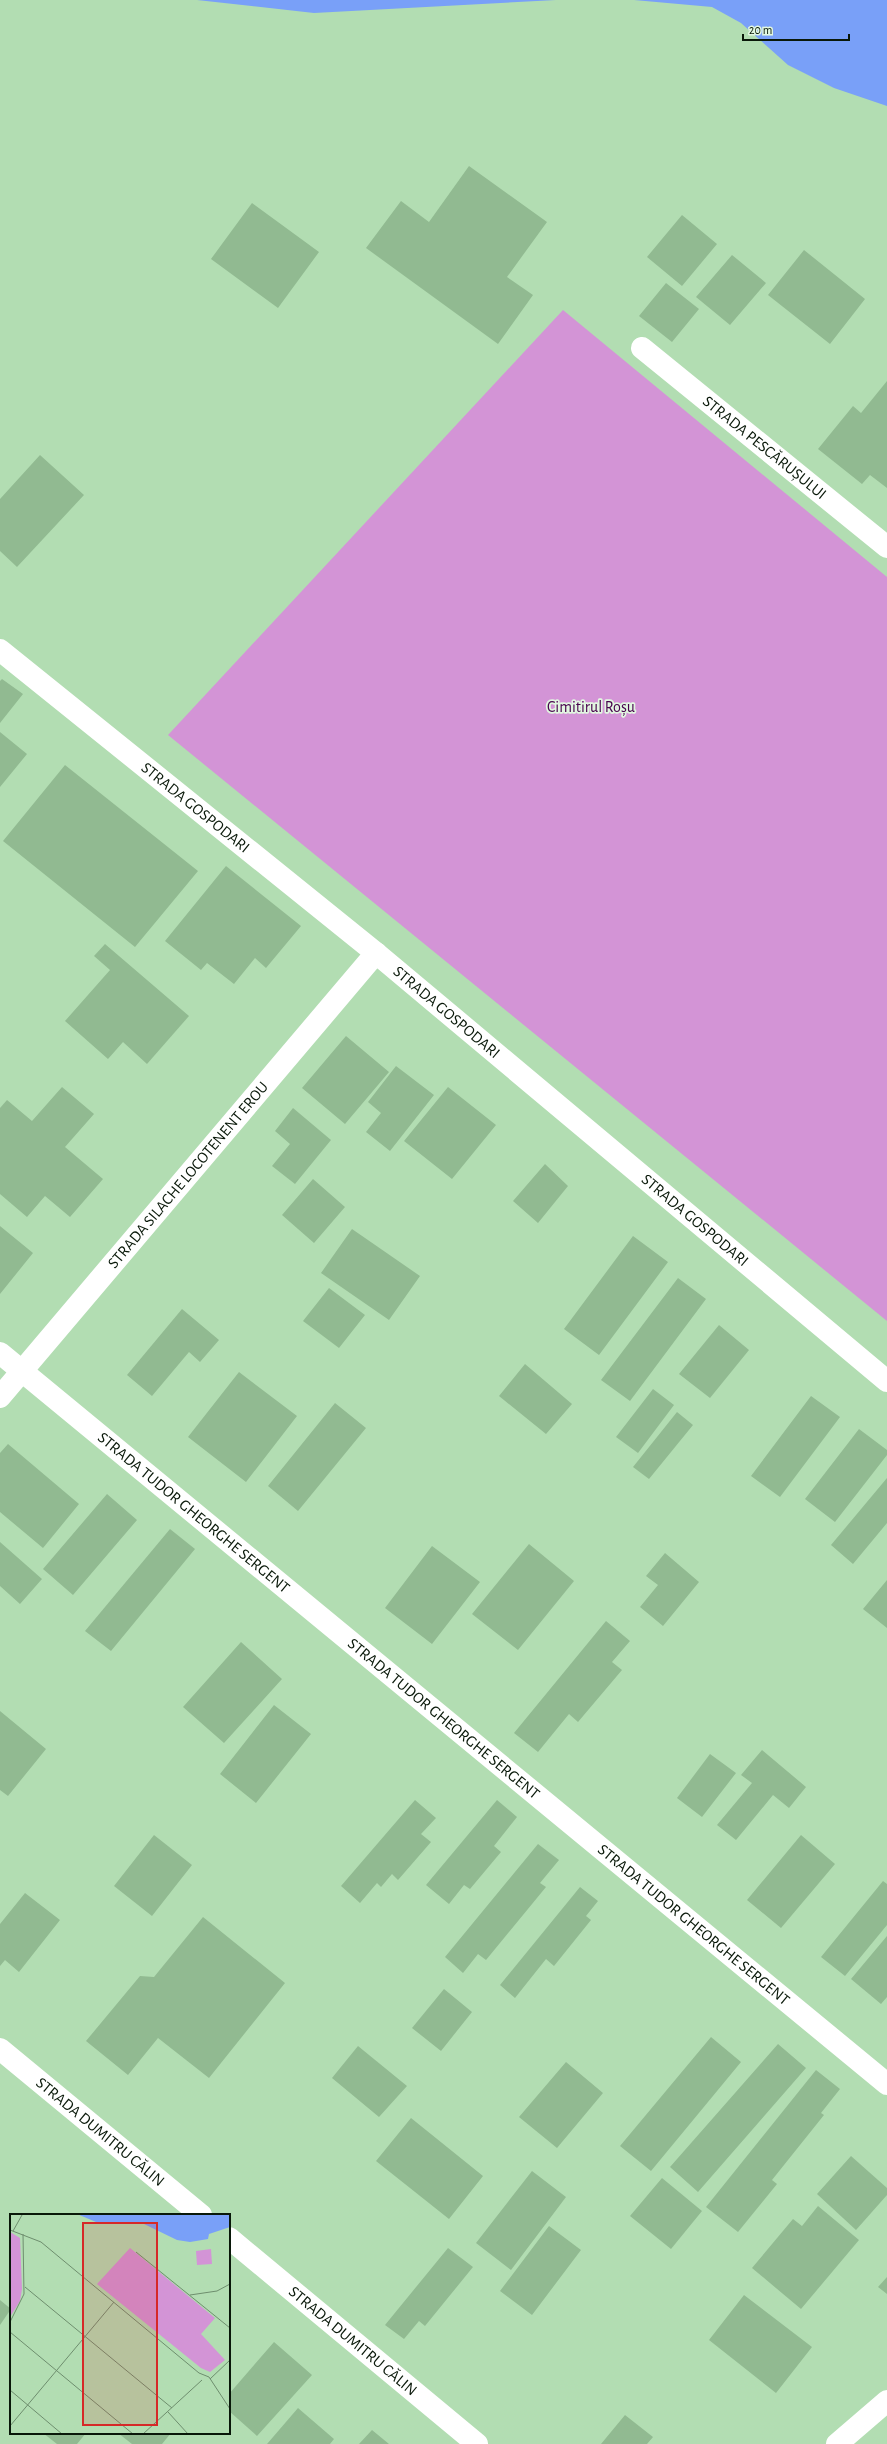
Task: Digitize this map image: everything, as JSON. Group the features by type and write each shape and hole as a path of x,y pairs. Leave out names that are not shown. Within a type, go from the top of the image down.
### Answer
{"street":[{"name":"STRADA PESCĂRUȘULUI","path":"642,348 887,547"},
{"name":"STRADA GOSPODARI","path":"0,650 376,953 887,1381"},
{"name":"STRADA SILACHE LOCOTENENT EROU","path":"0,1397 376,953"},
{"name":"STRADA TUDOR GHEORGHE SERGENT","path":"0,1353 887,2084"},
{"name":"STRADA DUMITRU CĂLIN","path":"0,2049 200,2214"},
{"name":"STRADA DUMITRU CĂLIN","path":"230,2239 477,2444"},
{"path":"837,2444 887,2401"}],"green space":[{"name":"Cimitirul Roșu","path":"563,310 887,577 887,1321 168,735"}],"water":[{"path":"197,0 556,0 314,13"},
{"path":"634,0 887,0 887,106 834,88 788,65 741,23 712,7"}],"building":[{"path":"469,166 547,222 507,277 533,295 498,344 366,248 401,201 429,222"},
{"path":"252,203 319,252 278,308 211,259"},
{"path":"682,215 717,244 682,286 647,257"},
{"path":"804,250 865,299 830,344 768,295"},
{"path":"732,255 766,283 730,325 696,297"},
{"path":"666,283 699,309 672,342 639,316"},
{"path":"887,381 887,488 870,475 862,484 818,449 853,406 861,413"},
{"path":"40,455 84,495 17,567 0,551 0,499"},
{"path":"2,679 23,694 0,723 0,681"},
{"path":"0,732 27,754 0,787"},
{"path":"65,765 198,871 135,947 3,841"},
{"path":"226,866 301,926 266,968 255,958 234,984 207,963 201,970 165,941"},
{"path":"105,944 189,1016 147,1064 123,1042 108,1059 65,1021 110,970 94,956"},
{"path":"346,1036 389,1072 345,1124 302,1088"},
{"path":"396,1066 434,1095 390,1151 366,1132 381,1113 368,1102"},
{"path":"62,1087 94,1114 65,1147 103,1179 70,1217 45,1196 27,1217 0,1194 0,1108 7,1100 32,1121"},
{"path":"448,1087 496,1125 452,1179 404,1141"},
{"path":"293,1108 331,1140 295,1184 272,1166 290,1144 275,1131"},
{"path":"545,1164 568,1186 538,1223 513,1201"},
{"path":"313,1179 345,1207 314,1243 282,1215"},
{"path":"0,1226 33,1253 0,1294"},
{"path":"352,1229 420,1276 389,1320 321,1273"},
{"path":"633,1236 668,1262 599,1355 564,1329"},
{"path":"678,1278 706,1299 630,1401 601,1380"},
{"path":"329,1288 365,1315 339,1348 303,1321"},
{"path":"182,1309 219,1340 200,1362 189,1352 152,1396 127,1375"},
{"path":"719,1325 749,1350 710,1398 679,1374"},
{"path":"525,1364 572,1404 546,1434 499,1396"},
{"path":"239,1372 297,1416 246,1482 188,1437"},
{"path":"653,1389 674,1405 638,1453 616,1437"},
{"path":"811,1396 840,1417 780,1497 751,1476"},
{"path":"335,1403 366,1428 298,1511 268,1486"},
{"path":"677,1412 693,1425 649,1479 633,1467"},
{"path":"859,1429 887,1450 887,1455 835,1522 805,1499"},
{"path":"8,1444 79,1504 43,1548 0,1512 0,1453"},
{"path":"887,1478 887,1523 853,1564 831,1545"},
{"path":"107,1494 137,1520 73,1595 43,1569"},
{"path":"170,1529 195,1549 111,1651 85,1631"},
{"path":"0,1542 42,1579 20,1604 0,1586"},
{"path":"529,1544 574,1581 518,1650 472,1614"},
{"path":"432,1546 480,1582 432,1644 385,1608"},
{"path":"665,1553 699,1582 663,1626 640,1607 658,1585 646,1576"},
{"path":"887,1580 887,1628 863,1609"},
{"path":"606,1621 630,1641 612,1662 622,1670 578,1722 569,1714 538,1752 514,1733"},
{"path":"241,1642 282,1679 224,1743 183,1707"},
{"path":"274,1705 311,1734 256,1803 220,1774"},
{"path":"0,1711 46,1749 8,1796 0,1790"},
{"path":"762,1750 806,1787 789,1808 773,1795 736,1840 717,1825 752,1783 741,1775"},
{"path":"710,1754 736,1773 702,1817 677,1798"},
{"path":"415,1800 436,1818 421,1834 431,1842 398,1880 392,1874 381,1887 377,1883 360,1903 341,1886"},
{"path":"497,1800 517,1817 494,1846 501,1852 470,1889 464,1885 449,1904 426,1885"},
{"path":"154,1835 192,1865 152,1916 114,1886"},
{"path":"801,1835 835,1864 781,1928 747,1900"},
{"path":"538,1844 559,1860 540,1883 546,1887 486,1960 478,1954 463,1973 445,1957"},
{"path":"883,1881 887,1884 887,1925 845,1976 821,1957"},
{"path":"580,1887 598,1901 586,1916 591,1920 554,1966 546,1959 515,1998 500,1985"},
{"path":"25,1893 60,1920 19,1972 5,1960 0,1966 0,1924"},
{"path":"203,1917 285,1983 209,2078 158,2038 128,2075 86,2041 140,1976 154,1977"},
{"path":"887,1936 887,1997 881,2004 851,1979"},
{"path":"444,1989 472,2012 441,2051 412,2028"},
{"path":"711,2037 741,2062 651,2171 620,2146"},
{"path":"778,2044 806,2068 698,2192 670,2167"},
{"path":"358,2046 407,2086 379,2117 332,2078"},
{"path":"566,2062 603,2093 557,2148 519,2117"},
{"path":"816,2070 840,2089 821,2113 824,2115 772,2180 777,2184 738,2232 706,2207"},
{"path":"411,2118 483,2176 449,2219 376,2161"},
{"path":"851,2156 887,2188 887,2195 856,2230 817,2194"},
{"path":"532,2171 566,2197 511,2270 476,2243"},
{"path":"662,2178 702,2211 671,2249 630,2216"},
{"path":"818,2206 859,2240 801,2309 752,2268 793,2219 802,2226"},
{"path":"549,2226 581,2250 532,2315 500,2291"},
{"path":"448,2248 473,2267 425,2326 419,2321 404,2339 385,2325"},
{"path":"887,2277 887,2294 878,2287"},
{"path":"744,2295 812,2347 776,2393 709,2340"},
{"path":"0,2300 10,2308 10,2310 0,2325"},
{"path":"274,2342 312,2375 257,2436 230,2412 230,2393"},
{"path":"298,2408 334,2439 330,2444 267,2444"},
{"path":"625,2415 653,2437 647,2444 601,2444"},
{"path":"372,2430 389,2444 359,2444"},
{"path":"44,2434 85,2434 77,2444 57,2444"},
{"path":"119,2434 170,2434 162,2444 132,2444"}]}
